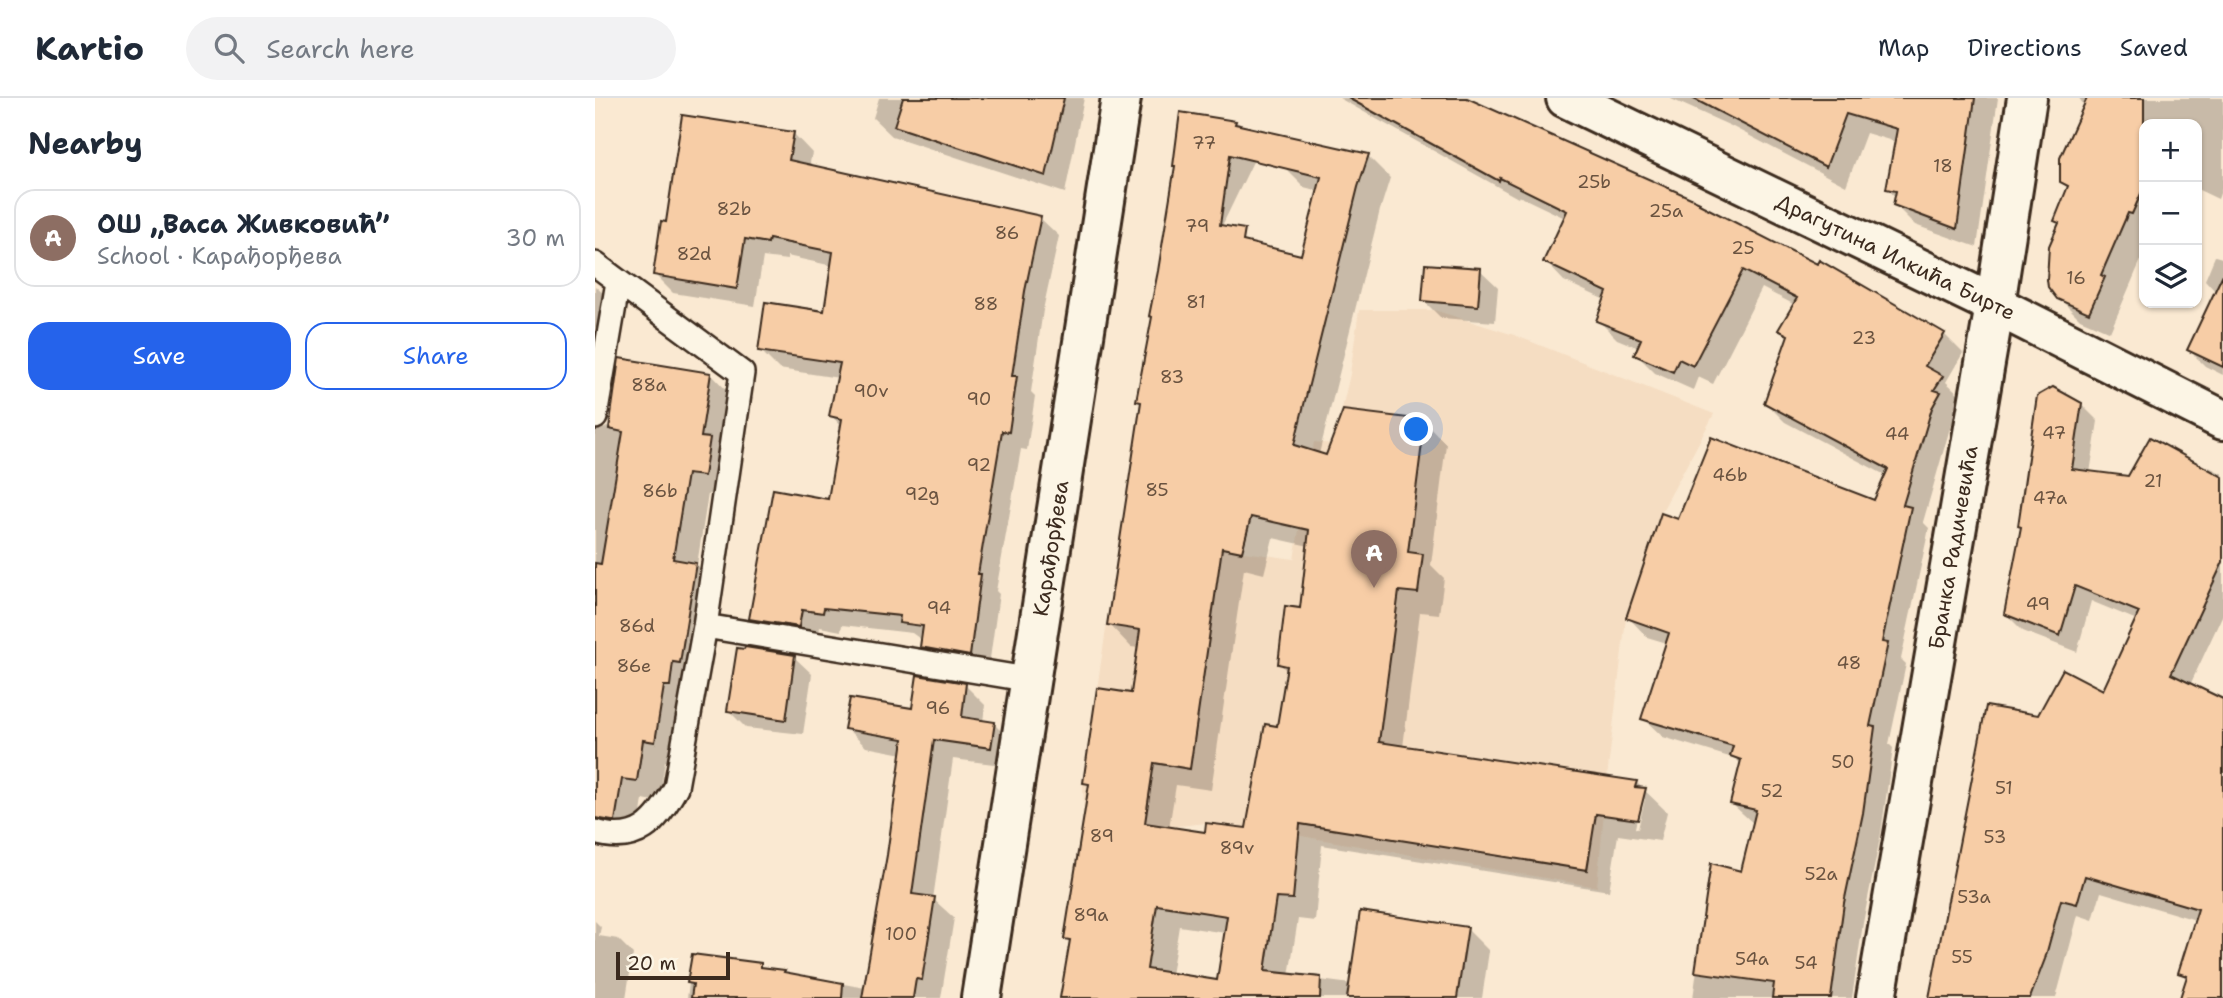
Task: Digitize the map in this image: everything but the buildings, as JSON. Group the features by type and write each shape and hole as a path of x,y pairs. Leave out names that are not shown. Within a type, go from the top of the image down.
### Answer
{"street":[{"name":"Карађорђева","path":"981,998 1121,98"},
{"name":"Драгутина Илкића Бирте","path":"1566,98 2223,420"},
{"name":"Бранка Радичевића","path":"1876,998 1995,306 2027,98"}],"lane":[{"path":"595,264 742,373 705,626 676,787 664,809 644,828 621,838 595,832"},
{"path":"595,417 618,282"},
{"path":"705,626 1032,680"}],"shaded area":[{"path":"1359,310 1434,310 1514,335 1714,414 1661,513 1626,618 1597,887 1272,831 1206,823 1170,827 1084,813 1083,783 1120,535 1294,559 1314,442 1334,444 1350,374"}],"place":[{"name":"ОШ „Васа Живковић”","path":"1374,588"}]}
